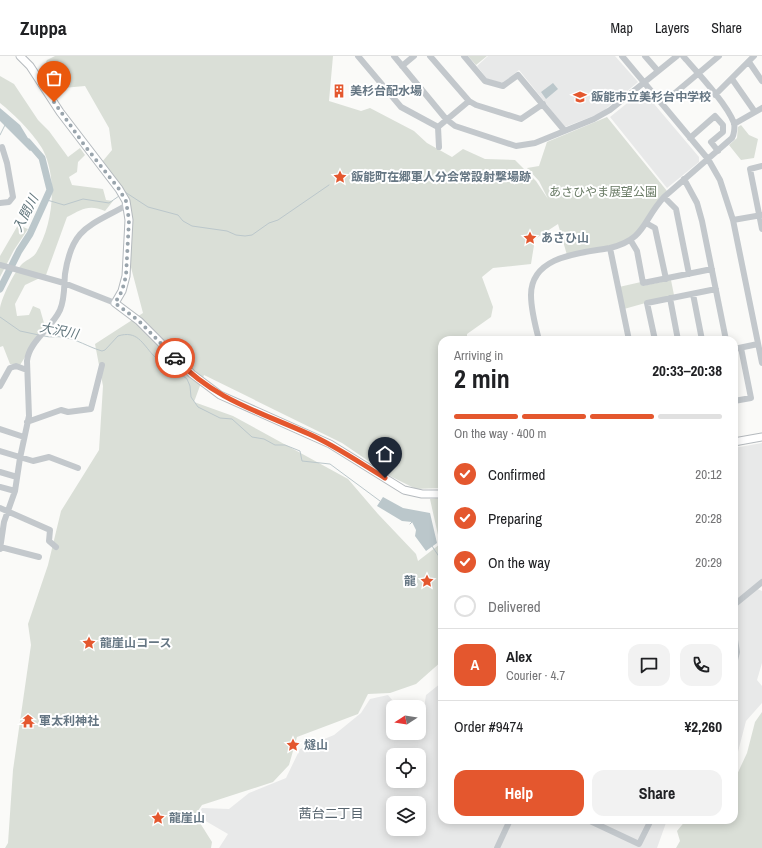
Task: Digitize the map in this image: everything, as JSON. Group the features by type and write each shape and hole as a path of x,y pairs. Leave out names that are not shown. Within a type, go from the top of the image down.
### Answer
{"main road":[{"path":"20,56 30,66 60,112 119,189 126,202 129,220 126,276 122,291 115,303 139,321 192,374 220,395 330,444 404,490 422,494 438,494"},
{"path":"738,441 762,437"}],"street":[{"path":"358,56 401,107 438,127"},
{"path":"394,56 446,119 455,126 516,146 534,143 610,110 677,56"},
{"path":"402,66 414,56"},
{"path":"430,56 469,101 517,119 526,117 543,104"},
{"path":"464,56 487,82 503,86 518,75 564,130"},
{"path":"622,56 708,159 726,192 762,363"},
{"path":"645,56 658,72"},
{"path":"538,336 531,303 531,292 538,273 546,265 555,260 610,248 631,241 641,232 654,207 734,136 734,124 715,94 683,56"},
{"path":"662,104 719,56"},
{"path":"715,94 754,56"},
{"path":"749,62 762,82"},
{"path":"732,79 755,112"},
{"path":"439,147 438,127 469,101"},
{"path":"734,124 762,108"},
{"path":"690,138 715,116 723,125 723,132 711,142 718,151"},
{"path":"0,202 9,202 13,197 7,163 2,147"},
{"path":"762,166 750,169 761,215 762,229"},
{"path":"684,179 697,202 725,336"},
{"path":"755,194 762,193"},
{"path":"664,197 676,209 689,274"},
{"path":"39,557 0,548 4,522 15,491 27,422 29,401 27,370 28,353 49,328 60,310 69,256 74,241 79,234 126,202"},
{"path":"733,220 761,215"},
{"path":"646,223 655,228 666,279"},
{"path":"631,241 637,251 643,283 712,270"},
{"path":"610,248 627,336"},
{"path":"0,265 41,275 115,303"},
{"path":"654,336 647,303 716,289"},
{"path":"693,294 701,336"},
{"path":"670,298 677,336"},
{"path":"738,348 758,344"},
{"path":"738,400 751,398 741,348"},
{"path":"27,422 61,410 68,412 90,409 102,365"},
{"path":"0,386 10,368 16,366 27,370"},
{"path":"0,429 24,437"},
{"path":"0,451 33,461 49,457 78,468"},
{"path":"0,472 17,477"},
{"path":"0,487 15,491"},
{"path":"0,508 50,530 49,540 56,547"},
{"path":"738,602 762,582"},
{"path":"497,848 508,824"},
{"path":"596,824 639,844 649,824"}],"shaded area":[{"name":"飯能市立美杉台中学校","path":"488,56 615,56 638,82 601,113 565,127 519,70 504,82 487,79 477,66"},
{"path":"553,83 558,89 546,99 541,92"},
{"path":"641,92 644,92 699,157 699,162 667,188 610,117"},
{"path":"0,108 20,125 34,148 30,151 0,121"},
{"path":"762,443 762,580 755,588 762,591 762,663 757,680 762,686 762,703 746,721 738,752 738,447"},
{"path":"383,497 403,508 430,513 437,543 426,551 415,536 416,530 412,522 402,521 377,506"},
{"path":"438,685 438,824 666,824 657,848 219,848 228,834 197,816 202,808 229,809 249,793 286,778 300,749 334,735 361,713 370,699 388,695 392,700 386,700 386,740 426,740 426,695"}],"green space":[{"name":"あさひやま展望公園","path":"55,56 333,56 329,101 361,111 370,108 414,131 427,143 452,157 463,149 485,159 515,160 536,181 548,199 539,181 527,168 539,166 547,142 607,117 667,191 640,229 622,243 567,255 558,224 535,239 531,264 493,268 482,277 493,307 491,317 467,334 467,336 438,336 438,488 416,489 392,477 342,443 204,375 194,402 233,416 348,479 378,514 416,554 418,561 438,546 438,665 416,684 390,693 368,694 358,714 297,737 289,765 273,782 202,805 195,815 212,842 211,848 5,848 8,843 13,770 31,645 28,624 48,565 61,511 99,450 103,386 95,344 143,313 128,256 132,218 127,195 102,162 112,150 109,128 85,86 63,88 42,70 47,60"},
{"path":"468,56 487,56 476,65"},
{"path":"0,76 14,84 38,120 49,131 68,157 80,148 85,155 78,162 77,172 69,177 72,185 103,189 106,200 113,201 105,211 94,208 86,208 67,217 46,275 25,285 15,304 17,316 29,315 33,306 40,309 44,323 41,332 20,365 10,364 3,346 0,347 0,308 15,273 22,264 35,255 42,242 50,216 52,188 48,162 43,150 24,125 0,103"},
{"path":"741,125 749,135 758,139 754,158 741,160 729,145 737,138 738,127"},
{"path":"18,225 28,229 14,250 0,277 0,256"},
{"path":"671,280 674,295 624,309 619,287 641,282 642,286"},
{"path":"438,498 438,535 430,499"},
{"path":"762,712 762,848 676,848 680,841 677,831 683,824 738,824 738,772 747,753 755,722"}],"waterway":[{"path":"0,135 5,125"},
{"name":"入間川","path":"0,289 19,251 30,234 50,190 42,158 28,142"},
{"path":"125,192 148,207 178,215 183,221 192,226 227,231 236,235 245,236 252,235 269,223 278,220 329,185"},
{"path":"47,200 64,205 83,199 109,203 119,196"},
{"name":"大沢川","path":"0,317 20,331 39,335"},
{"name":"大沢川","path":"44,336 67,338 102,351 105,350 118,336 135,336 167,371 182,375 187,379 190,386 191,397 198,407 220,418 232,419 252,437 264,439 275,445 285,445 300,451 302,461 330,464 380,501"},
{"path":"432,546 438,555"}],"way so far":[{"path":"54,102 85,146 112,179 126,201 129,215 126,276 125,284 115,303 139,321 175,358"}],"place":[{"name":"美杉台配水場","path":"339,91"},
{"name":"飯能市立美杉台中学校","path":"580,97"},
{"name":"飯能町在郷軍人分会常設射撃場跡","path":"340,177"},
{"name":"あさひ山","path":"530,238"},
{"name":"龍","path":"427,581"},
{"name":"龍崖山コース","path":"89,643"},
{"name":"軍太利神社","path":"28,721"},
{"name":"燧山","path":"293,745"},
{"name":"龍崖山","path":"158,818"}],"district":[{"name":"茜台二丁目","path":"331,813"}],"route":[{"path":"175,358 181,365 220,395 330,444 385,478"}]}
